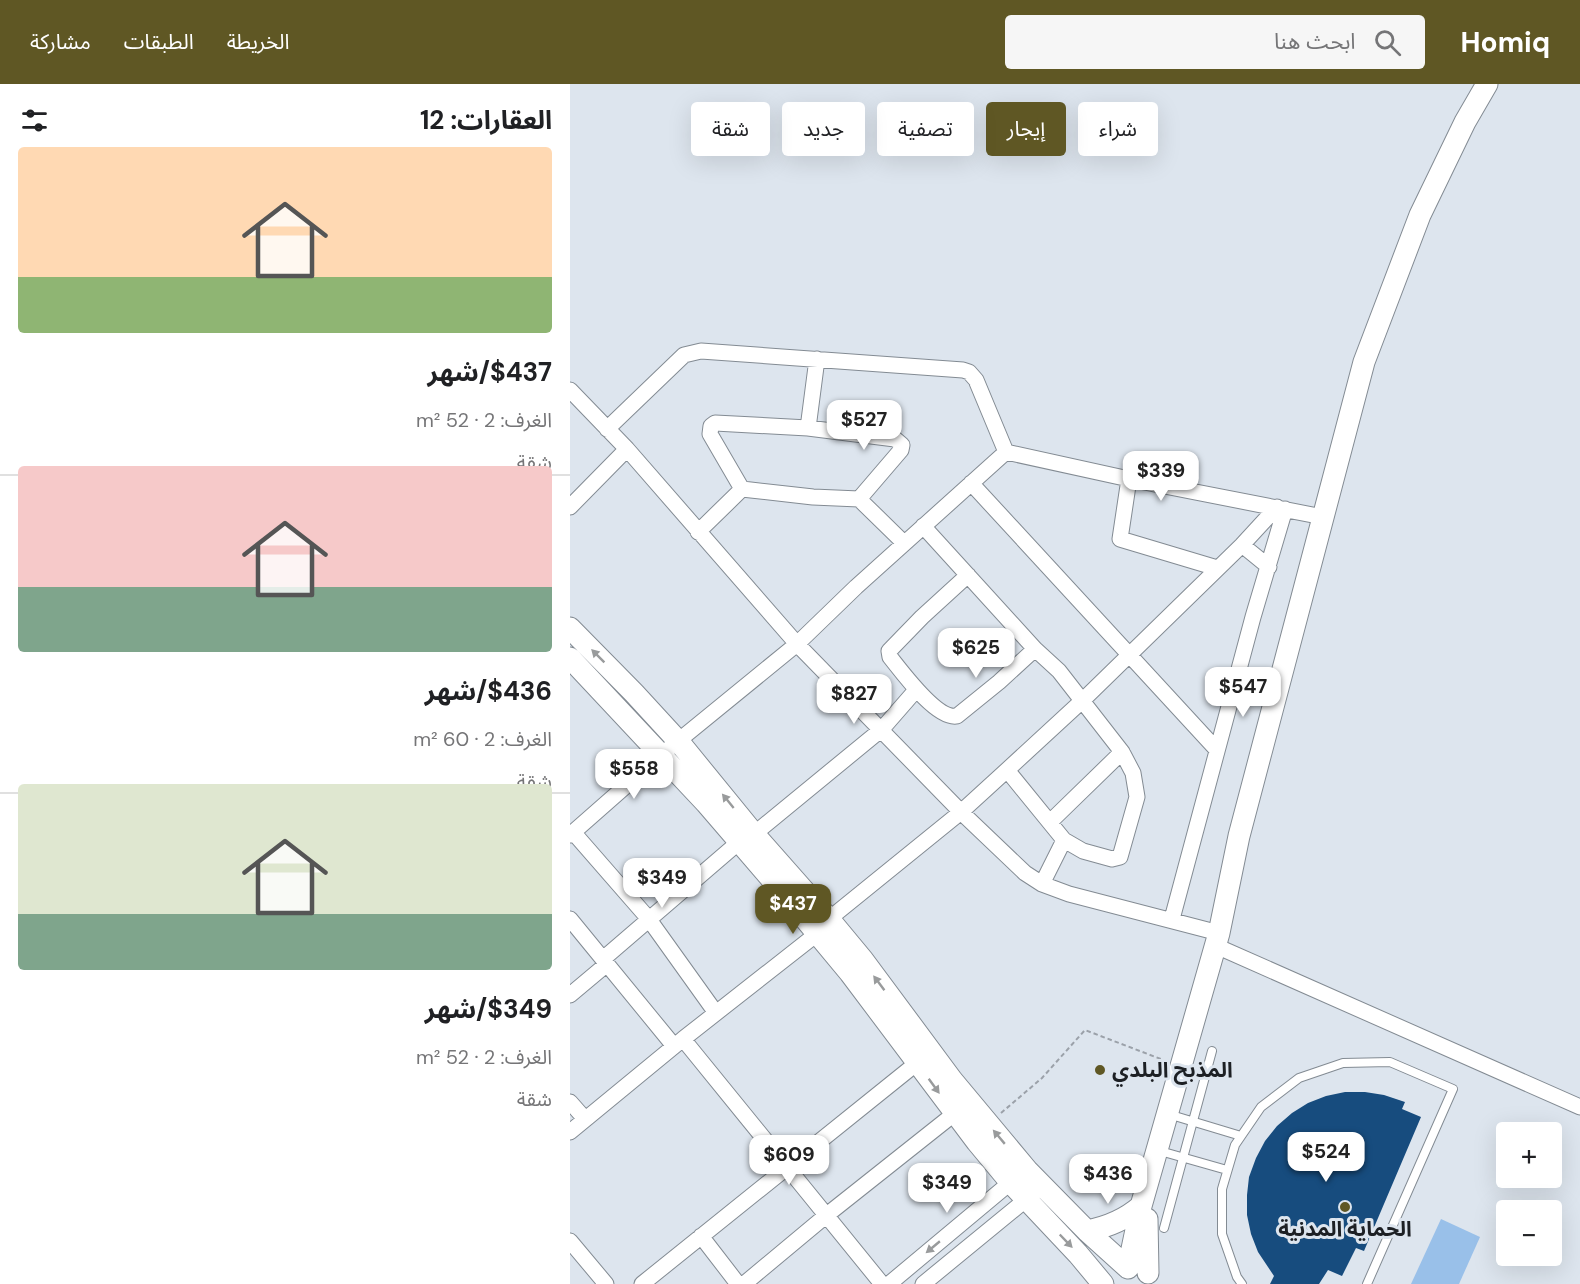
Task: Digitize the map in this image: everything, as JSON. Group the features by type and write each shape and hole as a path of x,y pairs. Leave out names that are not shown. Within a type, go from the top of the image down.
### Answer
{"street":[{"path":"1113,1284 1116,1277 1128,1268 1141,1206 1217,939 1239,837 1364,362 1438,176 1487,84"},
{"path":"607,429 680,358 692,352 817,359 969,372 976,380 1006,452"},
{"path":"808,428 817,359"},
{"path":"570,390 627,449 797,644 1025,873 1042,884 1069,894 1172,919 1580,1107"},
{"path":"742,489 710,434 711,426 715,423 808,428 895,439 902,445 901,450 859,499"},
{"path":"570,507 627,449"},
{"path":"1006,452 1323,517"},
{"path":"716,1013 648,918 571,834 661,755 797,644 904,543 1006,452"},
{"path":"1130,479 1120,539 1217,568"},
{"path":"970,483 1217,750"},
{"path":"742,489 813,497 859,499 904,543"},
{"path":"698,532 742,489"},
{"path":"570,1132 962,812 1083,700 1281,508"},
{"path":"1172,919 1253,617 1269,567 1281,508"},
{"path":"923,526 1059,671 1122,752 1134,772 1137,797 1120,857 1112,858 1083,851 1064,840 1007,770"},
{"path":"1242,545 1269,567"},
{"path":"968,575 889,651 890,657 916,690 947,716 957,716 999,682 1035,648"},
{"path":"570,628 679,742 746,838 823,926 954,1114 1034,1193 1103,1284"},
{"path":"570,658 603,690 706,803 746,838"},
{"path":"570,995 648,918 882,729 916,690"},
{"path":"1050,822 1122,752"},
{"path":"1042,884 1064,840"},
{"path":"570,919 828,1214 882,1284"},
{"path":"823,926 863,960 952,1080 988,1124 1019,1176"},
{"path":"642,1284 917,1063"},
{"path":"570,1102 585,1119"},
{"path":"744,1284 954,1114"},
{"path":"889,1284 1019,1176"},
{"path":"1150,1180 1146,1221 1153,1280"},
{"path":"1034,1193 1087,1231 1128,1268 1142,1269 1153,1280"},
{"path":"923,1284 1034,1193"},
{"path":"1087,1231 1110,1225 1132,1214 1141,1206"},
{"path":"701,1236 738,1284"},
{"path":"570,1241 606,1284"}],"lane":[{"path":"1164,1228 1212,1051"},
{"path":"1242,1284 1237,1277 1222,1234 1222,1189 1235,1145 1241,1136 1261,1107 1299,1078 1343,1063 1390,1062 1454,1089 1367,1284"},
{"path":"1168,1114 1241,1136"},
{"path":"1158,1150 1227,1170"}],"path":[{"path":"988,1124 1042,1078 1085,1030 1181,1067"}],"shaded area":[{"path":"1441,1219 1480,1237 1459,1284 1411,1284"}],"building":[{"path":"1345,1092 1384,1095 1405,1102 1402,1109 1421,1117 1364,1251 1356,1248 1342,1276 1328,1270 1319,1284 1270,1284 1274,1276 1258,1252 1247,1215 1249,1177 1256,1158 1265,1141 1277,1126 1292,1113 1308,1103"}],"place":[{"name":"المذبح البلدي","path":"1100,1070"},
{"name":"الحماية المدنية","path":"1345,1207"}]}
